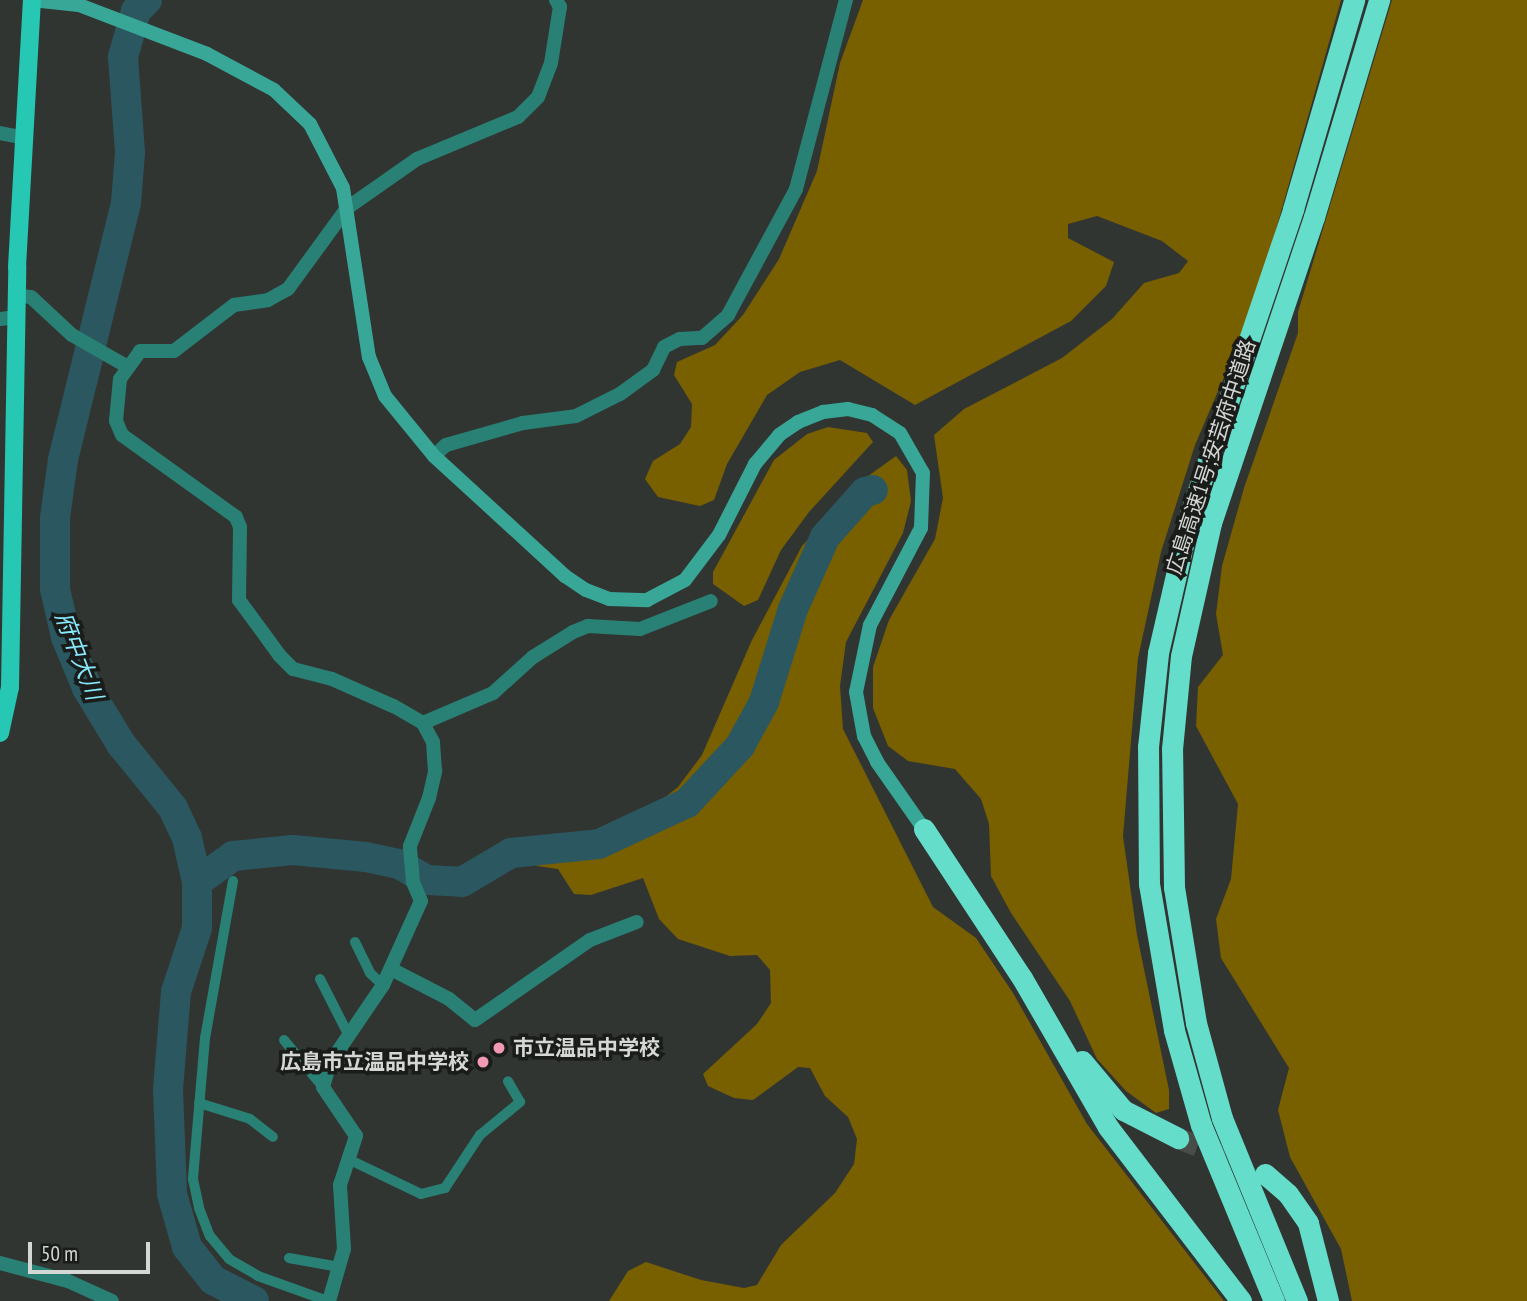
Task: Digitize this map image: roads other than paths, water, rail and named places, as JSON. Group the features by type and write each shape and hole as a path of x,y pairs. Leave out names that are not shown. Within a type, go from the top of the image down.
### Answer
{"highway":[{"name":"広島高速1号;安芸府中道路","path":"1274,1301 1220,1173 1185,1074 1156,934 1146,796 1152,699 1177,559 1255,323 1354,0"},
{"name":"広島高速1号;安芸府中道路","path":"1297,1301 1240,1166 1208,1069 1178,931 1169,799 1175,702 1189,611 1211,523 1276,333 1379,0"},
{"path":"924,830 951,856 1006,930 1097,1084 1139,1121 1178,1138"},
{"path":"924,830 1022,978 1108,1127 1241,1301"},
{"path":"1265,1174 1288,1194 1308,1223 1328,1301"}],"main road":[{"path":"0,733 10,687 5,641 8,318 16,295 32,0"}],"street":[{"path":"32,0 79,5 167,39 253,76 294,107 323,143 348,208 369,357 385,396 434,456 565,576 609,598 647,600 666,593 702,561 755,464 779,435 823,412 848,410 887,422 912,448 923,473 920,528 870,625 856,692 864,736 877,762 924,830"},
{"path":"328,1301 344,1249 340,1185 356,1136 323,1087 330,1063 383,985 421,901 413,882 410,846 435,771 433,742 423,723 332,679 293,669 280,656 239,600 240,527 236,517 122,435 117,411 120,379 125,365 139,351 174,351 234,305 268,300 288,289 348,208 417,159 518,117 538,97 551,63 560,7 556,0"},
{"path":"434,456 446,445 523,423 576,416 620,394 653,370 664,347 680,339 702,338 728,315 796,189 810,149 846,0"},
{"path":"0,133 26,138"},
{"path":"16,295 31,297 72,335 125,365"},
{"path":"647,600 654,622"},
{"path":"423,723 494,693 533,657 573,632 588,626 640,629 711,601"},
{"path":"391,969 449,999 474,1020 590,940 637,922"},
{"path":"0,1263 68,1281 112,1301"}],"lane":[{"path":"233,881 205,1038 193,1179 209,1236 229,1259 258,1276 328,1301"},
{"path":"355,942 370,973 383,985"},
{"path":"320,979 348,1034"},
{"path":"284,1040 323,1087"},
{"path":"348,1159 421,1194 445,1188 480,1135 520,1102 508,1082"},
{"path":"200,1103 250,1119 272,1137"},
{"path":"289,1258 339,1267"}],"waterway":[{"name":"府中大川","path":"147,0 136,11 123,57 130,153 126,203 63,460 55,518 55,589 66,637 87,688 121,744 173,808 187,838 197,882 197,928 176,992 168,1089 172,1194 187,1247 213,1280 254,1301"},
{"path":"197,882 233,856 293,850 366,857 399,864 427,880 462,882 511,853 599,844 687,803 740,746 764,702 793,609 825,537 865,492 873,490"}],"tunnel":[{"path":"1178,1138 1225,1156"}],"place":[{"name":"市立温品中学校","path":"499,1048"},
{"name":"広島市立温品中学校","path":"483,1062"}]}
